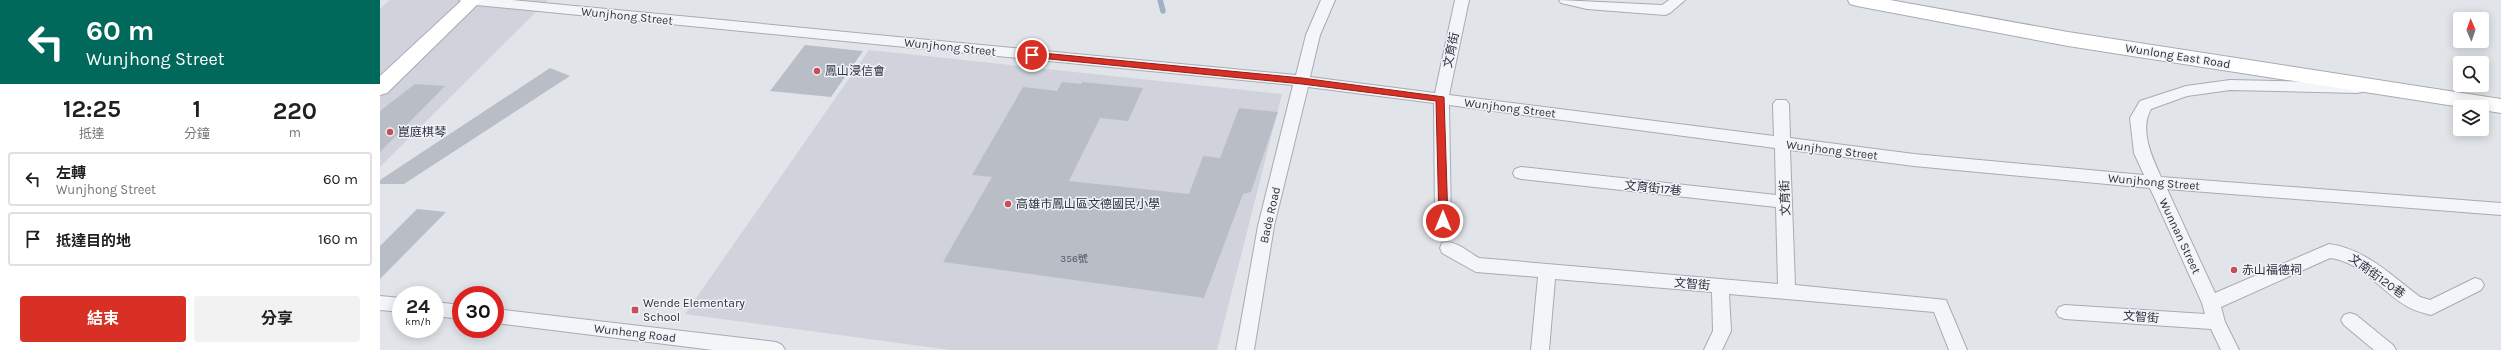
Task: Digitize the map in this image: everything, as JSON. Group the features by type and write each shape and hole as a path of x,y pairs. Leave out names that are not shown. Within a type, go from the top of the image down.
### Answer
{"street":[{"name":"Wunjhong Street","path":"470,0 1302,81 1914,160 2154,182 2501,208"},
{"path":"380,88 470,0"},
{"name":"Bade Road","path":"1245,350 1266,226 1313,35 1328,0"},
{"name":"文育街","path":"1441,99 1462,0"},
{"path":"1566,0 1587,5 1665,10 1678,0"},
{"name":"Wunlong East Road","path":"1857,0 2068,39 2501,106"},
{"name":"Wunnan Street","path":"2230,350 2216,322 2211,303 2154,182 2142,153 2138,118 2145,106 2186,91 2230,85 2389,89"},
{"path":"1441,99 1443,221"},
{"name":"文育街","path":"1781,104 1787,292"},
{"name":"文育街17巷","path":"1521,174 1785,202"},
{"name":"文智街","path":"1448,248 1476,265 1547,273 1720,286 1940,306 1958,350"},
{"name":"文南街120巷","path":"2211,303 2329,251 2346,253 2414,302 2425,307 2431,308 2475,285"},
{"path":"1540,350 1547,273"},
{"path":"1713,350 1722,332 1720,286"},
{"path":"380,302 392,304"},
{"name":"文智街","path":"2066,312 2216,322"},
{"name":"Wunheng Road","path":"504,317 776,350"},
{"path":"2350,320 2387,350"}],"shaded area":[{"path":"390,0 548,0 380,167 380,9"},
{"name":"高雄市鳳山區文德國民小學","path":"869,50 1282,94 1217,350 950,350 685,314"}],"building":[{"name":"鳳山浸信會","path":"805,45 863,51 831,97 770,91"},
{"path":"550,68 570,76 404,184 380,184 380,180"},
{"path":"1062,82 1081,84 1082,82 1143,88 1128,121 1100,118 1069,181 1189,194 1203,156 1220,158 1239,108 1278,112 1251,192 1243,194 1204,298 943,262 992,177 972,175 1023,87 1057,91"},
{"name":"崑庭棋琴","path":"415,84 445,86 380,152 380,111"},
{"path":"417,209 446,212 380,279 380,246"}],"waterway":[{"path":"1160,0 1163,11"}],"place":[{"name":"鳳山浸信會","path":"817,71"},
{"name":"崑庭棋琴","path":"390,132"},
{"name":"高雄市鳳山區文德國民小學","path":"1008,204"},
{"name":"赤山福德祠","path":"2234,270"},
{"name":"Wende Elementary School","path":"635,310"}],"route":[{"path":"1032,55 1302,81 1441,99 1443,221"}]}
